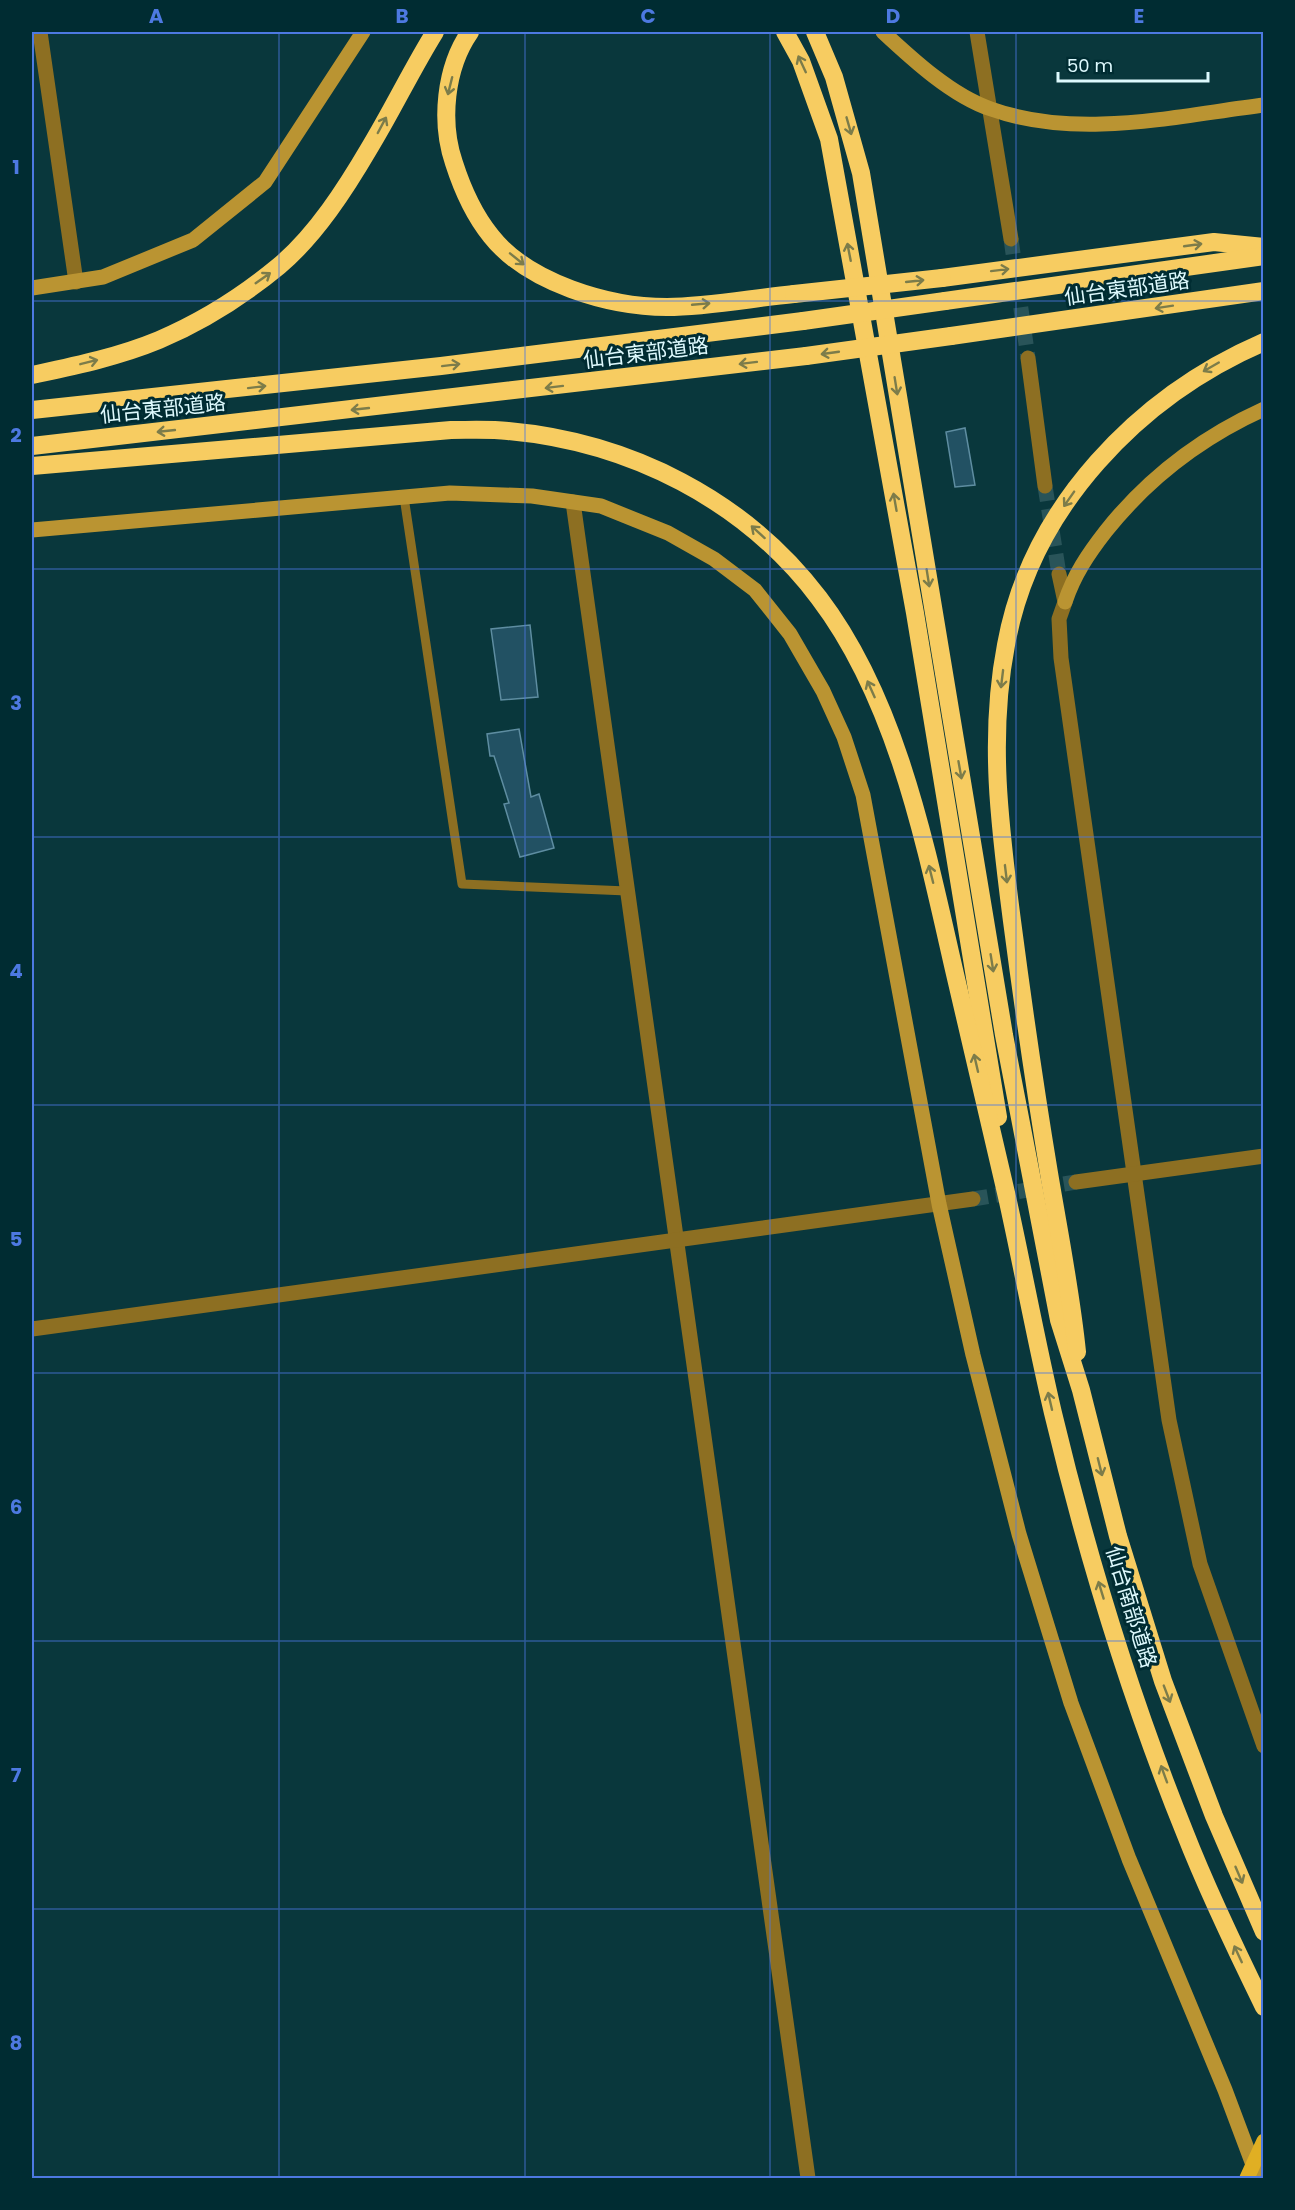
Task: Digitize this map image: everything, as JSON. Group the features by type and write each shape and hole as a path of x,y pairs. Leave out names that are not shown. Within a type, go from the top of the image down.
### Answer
{"highway":[{"path":"32,375 110,357 159,340 209,314 280,265 314,229 339,195 370,148 435,32"},
{"path":"470,32 447,92 446,127 451,155 460,182 491,237 521,262 571,289 634,305 669,307 942,278 1214,242 1263,247"},
{"path":"785,32 801,61 829,139 915,614 994,1084 1008,1202"},
{"path":"815,32 834,77 861,172 1004,1035 1059,1320 1081,1390"},
{"name":"仙台東部道路","path":"32,410 395,372 663,340 1263,256"},
{"name":"仙台東部道路","path":"32,446 806,356 1263,291"},
{"path":"1081,1390 1073,1314 1026,1028 998,818 995,765 1006,644 1020,594 1038,553 1059,514 1083,479 1150,409 1194,377 1229,357 1263,342"},
{"path":"32,466 451,430 506,430 603,448 679,479 753,528 787,560 839,626 881,711 910,792 1008,1202"},
{"name":"仙台南部道路","path":"1008,1202 1053,1416 1094,1567 1134,1692 1185,1832 1263,2007"},
{"name":"仙台南部道路","path":"1081,1390 1118,1536 1162,1681 1214,1816 1263,1932"}],"main road":[{"path":"1252,2174 1263,2141"}],"street":[{"path":"40,32 76,282"},
{"path":"32,288 103,277 193,240 265,182 363,32"},
{"path":"883,32 916,63 988,109 1028,120 1107,125 1263,105"},
{"path":"977,32 1011,239"},
{"path":"1028,358 1045,486"},
{"path":"1263,409 1229,425 1174,460 1131,499 1072,579 1059,619 1061,658 1169,1420 1198,1553 1263,1746"},
{"path":"32,530 450,493 532,496 600,506 668,533 714,559 755,591 790,634 823,691 844,736 863,795 939,1204 973,1355 1019,1534 1071,1702 1129,1859 1225,2090 1252,2174"},
{"path":"573,502 808,2178"},
{"path":"1059,574 1065,602"},
{"path":"1076,1182 1263,1156"},
{"path":"32,1329 676,1242 973,1199"}],"lane":[{"path":"404,498 462,884 627,891"}],"building":[{"path":"965,428 975,485 955,487 946,432"},
{"path":"530,625 538,697 501,700 491,629"},
{"path":"519,729 531,797 539,794 554,848 520,857 504,804 509,803 494,756 490,756 487,734"}],"tunnel":[{"path":"1011,239 1028,358"},
{"path":"1045,486 1059,574"},
{"path":"973,1199 1076,1182"}]}
